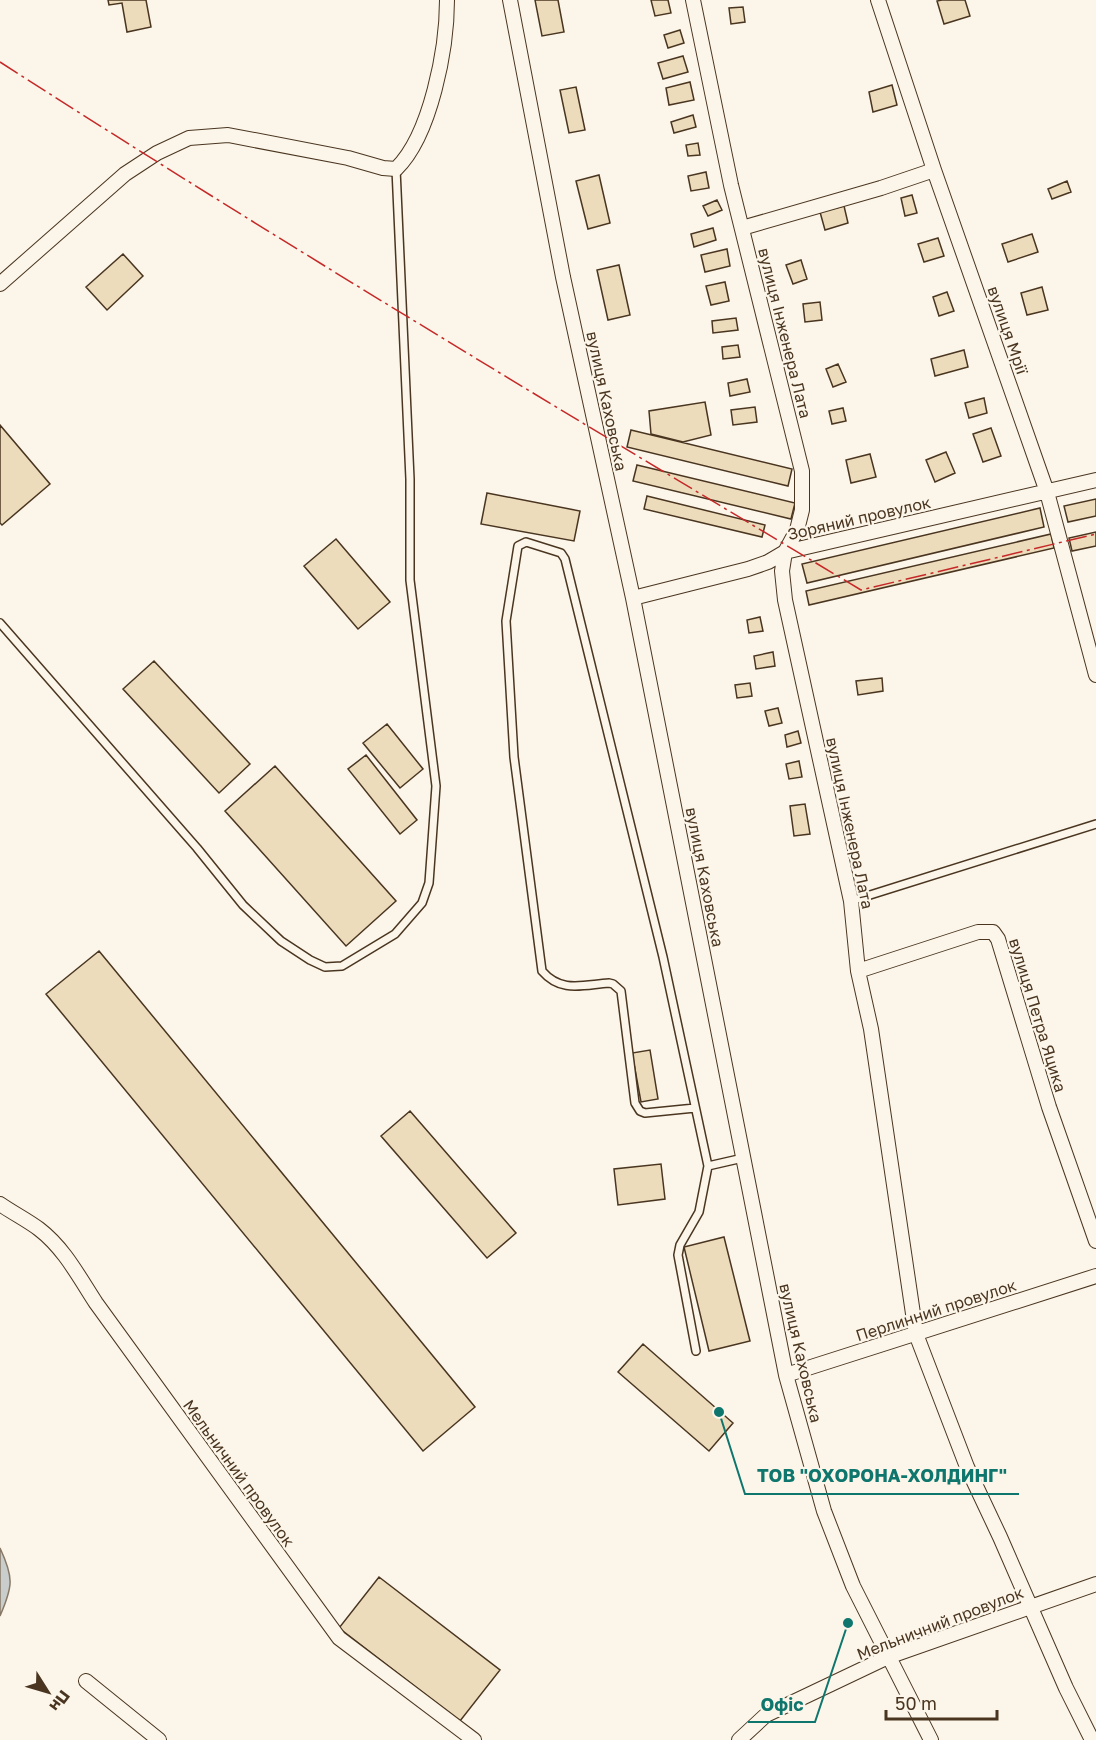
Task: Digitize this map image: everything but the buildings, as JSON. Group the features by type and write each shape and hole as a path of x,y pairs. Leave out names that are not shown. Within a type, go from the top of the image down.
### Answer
{"street":[{"path":"0,284 125,174 158,153 189,138 228,135 396,169 407,158 418,137 435,93 447,16 447,0"},
{"name":"вулиця Каховська","path":"510,0 563,277 633,598 786,1375 824,1511 853,1586 931,1740"},
{"name":"вулиця Інженера Лата","path":"693,0 742,228 802,471 802,510 798,530 785,552 782,572 785,600 851,901 858,971 871,1029 916,1334 967,1467 1066,1688 1092,1740"},
{"name":"вулиця Мрії","path":"878,0 934,170 1047,492 1096,675"},
{"path":"742,228 881,188 934,170"},
{"name":"Зоряний провулок","path":"633,598 748,569 768,562 785,552 1096,480"},
{"name":"вулиця Петра Яцика","path":"858,971 978,932 993,933 998,939 1049,1107 1096,1241"},
{"name":"Мельничний провулок","path":"0,1204 40,1230 61,1251 96,1303 339,1638 474,1740"},
{"name":"Перлинний провулок","path":"786,1375 1096,1276"},
{"name":"Мельничний провулок","path":"739,1740 766,1715 888,1657 1096,1584"},
{"path":"86,1681 159,1740"}],"lane":[{"path":"0,623 197,848 243,905 281,940 310,960 325,967 342,966 395,934 422,903 429,883 436,786 410,580 410,479 396,169"},
{"path":"695,1108 645,1113 640,1111 635,1103 621,992 609,983 567,986 555,983 542,971 514,757 506,621 518,546 522,543 526,542 561,553 565,559 663,957 708,1166 699,1212 680,1245 678,1255 696,1351"},
{"path":"851,901 1096,824"},
{"path":"708,1166 743,1158"}],"shaded area":[{"path":"0,1548 8,1567 10,1582 0,1616"}],"power":[{"path":"0,62 106,130 536,395 861,590 1096,534"}],"place":[{"name":"ТОВ \"ОХОРОНА-ХОЛДИНГ\"","path":"719,1412"},
{"name":"Офіс","path":"848,1623"}]}
